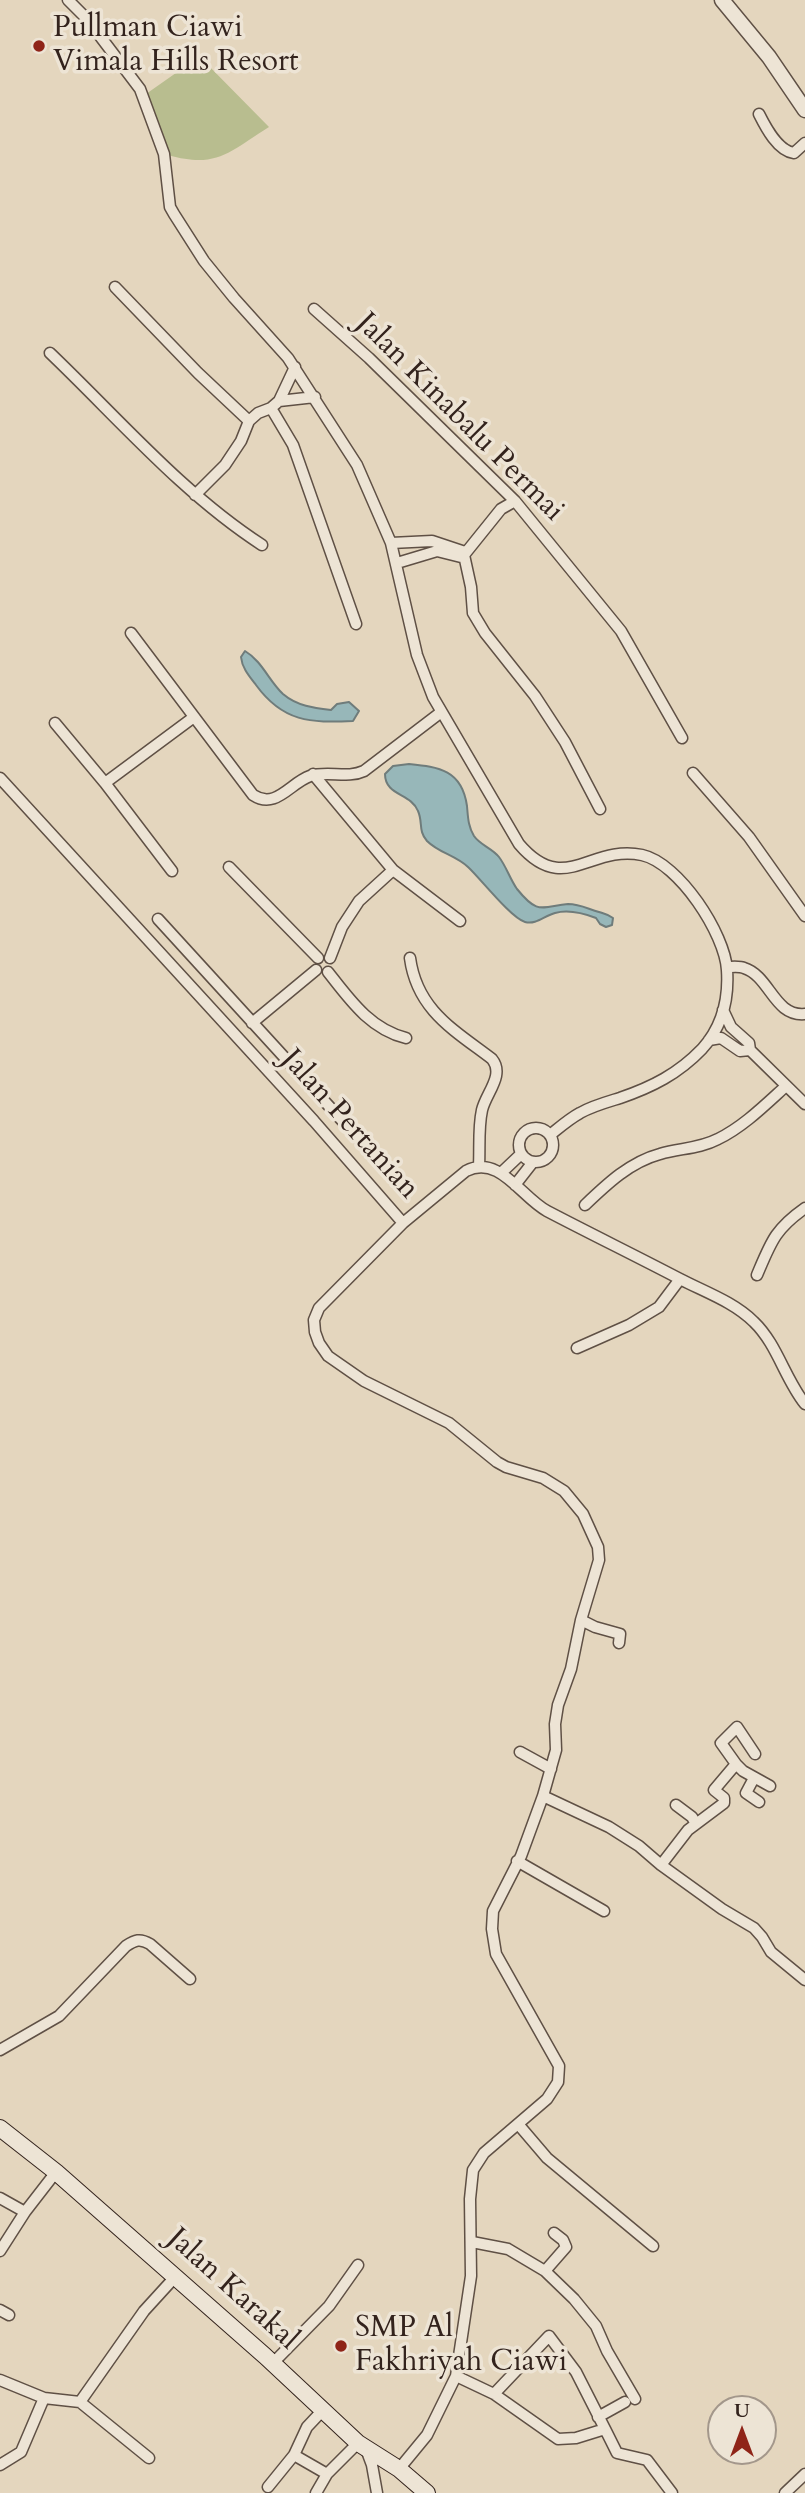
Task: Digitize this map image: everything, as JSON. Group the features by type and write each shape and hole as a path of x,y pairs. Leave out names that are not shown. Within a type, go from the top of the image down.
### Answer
{"main road":[{"name":"Jalan Karakal","path":"0,2128 56,2172 362,2446 399,2469 426,2493"}],"street":[{"path":"68,0 87,19 140,89 164,154 170,207 204,261 295,367 357,465 391,543 417,655 440,713 512,834 527,853 552,868 574,867 602,857 626,854 642,855 667,867 681,881 716,936 727,967 727,996 720,1024 709,1040 682,1068 666,1079 582,1111 550,1135"},
{"path":"723,0 769,57 805,110"},
{"path":"759,114 785,150 794,153 805,144"},
{"path":"115,287 198,373 249,421"},
{"name":"Jalan Kinabalu Permai","path":"314,309 369,358 515,501 621,631 682,738"},
{"path":"50,353 195,495 229,523 262,545"},
{"path":"275,405 295,367"},
{"path":"195,495 225,465 249,421 258,413 275,405 315,397"},
{"path":"275,405 293,445 356,624"},
{"path":"464,554 501,509 515,501"},
{"path":"391,543 432,541 464,554"},
{"path":"397,563 437,551 464,554"},
{"path":"464,554 473,613 485,633 535,696 565,742 600,809"},
{"path":"131,633 258,799 275,799 313,774 357,774 364,771 440,713"},
{"path":"105,783 194,717"},
{"path":"55,723 172,871"},
{"path":"693,773 749,837 805,916"},
{"path":"313,774 393,870 460,921"},
{"name":"Jalan Pertanian","path":"0,778 314,1121 403,1223 466,1171 479,1166"},
{"path":"229,867 332,966 328,972 316,970"},
{"path":"316,970 315,964 324,958 359,901 393,870"},
{"path":"158,919 401,1185"},
{"path":"410,958 415,982 430,1009 440,1020 492,1059 497,1068 482,1112 479,1166 500,1173 541,1208 716,1296 754,1322 770,1343 805,1404"},
{"path":"727,967 744,967 759,978 783,1008 797,1014 805,1014"},
{"path":"253,1023 316,970"},
{"path":"328,972 370,1021 384,1031 406,1038"},
{"path":"723,1010 732,1027 749,1043 750,1050 805,1104"},
{"path":"709,1040 721,1038 740,1051 750,1050"},
{"path":"585,1205 610,1182 643,1160 662,1153 697,1147 720,1138 786,1086"},
{"path":"514,1185 533,1162 543,1160 550,1154 553,1145 550,1135 538,1128 524,1132 519,1140 520,1155"},
{"path":"500,1173 520,1155"},
{"path":"520,1155 533,1162"},
{"path":"757,1275 779,1229 805,1208"},
{"path":"399,2469 427,2435 456,2376 471,2276 470,2208 473,2170 484,2153 547,2099 558,2082 559,2071 544,2036 496,1954 492,1929 493,1911 521,1856 543,1796 556,1750 555,1724 558,1705 571,1669 581,1620 599,1560 598,1547 583,1514 564,1491 543,1478 497,1462 449,1423 364,1381 328,1356 319,1343 314,1320 319,1308 403,1223"},
{"path":"577,1348 629,1325 659,1307 680,1279"},
{"path":"581,1620 620,1634 619,1643"},
{"path":"755,1754 737,1727 721,1743 736,1764 770,1786"},
{"path":"520,1752 551,1769"},
{"path":"661,1865 688,1830 724,1803 724,1798 714,1790 736,1764"},
{"path":"754,1778 746,1793 760,1802"},
{"path":"543,1796 615,1830 639,1846 722,1909 754,1928 771,1952 805,1980"},
{"path":"676,1805 696,1824"},
{"path":"517,1861 604,1911"},
{"path":"0,2050 59,2016 126,1946 135,1940 144,1940 150,1944 190,1979"},
{"path":"518,2124 547,2158 653,2246"},
{"path":"0,2251 25,2211 56,2172"},
{"path":"0,2198 25,2211"},
{"path":"545,2271 566,2247 563,2240 554,2233"},
{"path":"472,2242 508,2249 545,2271 574,2299 596,2326 630,2401 598,2417"},
{"path":"273,2364 329,2306 358,2264"},
{"path":"80,2402 144,2311 175,2277"},
{"path":"494,2394 549,2336 576,2372 617,2453 647,2460 673,2493"},
{"path":"456,2376 494,2394 558,2439 568,2440 593,2435 605,2429"},
{"path":"0,2380 44,2398 80,2402 149,2458"},
{"path":"0,2465 21,2452 44,2398"},
{"path":"268,2487 294,2455 307,2427 323,2410"},
{"path":"316,2493 327,2474 362,2446 372,2465 377,2493"},
{"path":"294,2455 327,2474"},
{"path":"785,2493 805,2474"}],"green space":[{"path":"193,61 204,61 269,127 222,156 199,160 168,155 146,94"}],"water":[{"path":"245,651 256,660 283,694 294,701 331,710 337,704 349,702 359,711 353,721 338,722 298,718 287,713 276,707 248,675 241,657"},
{"path":"409,764 439,769 454,778 464,794 469,825 474,836 499,857 517,889 530,903 540,907 568,904 580,906 610,916 613,918 612,925 606,927 596,918 571,912 555,913 533,922 519,919 468,867 432,845 424,837 415,805 389,787 386,781 385,774 393,766"}],"place":[{"name":"Pullman Ciawi Vimala Hills Resort","path":"39,46"},
{"name":"SMP Al Fakhriyah Ciawi","path":"341,2346"}]}
